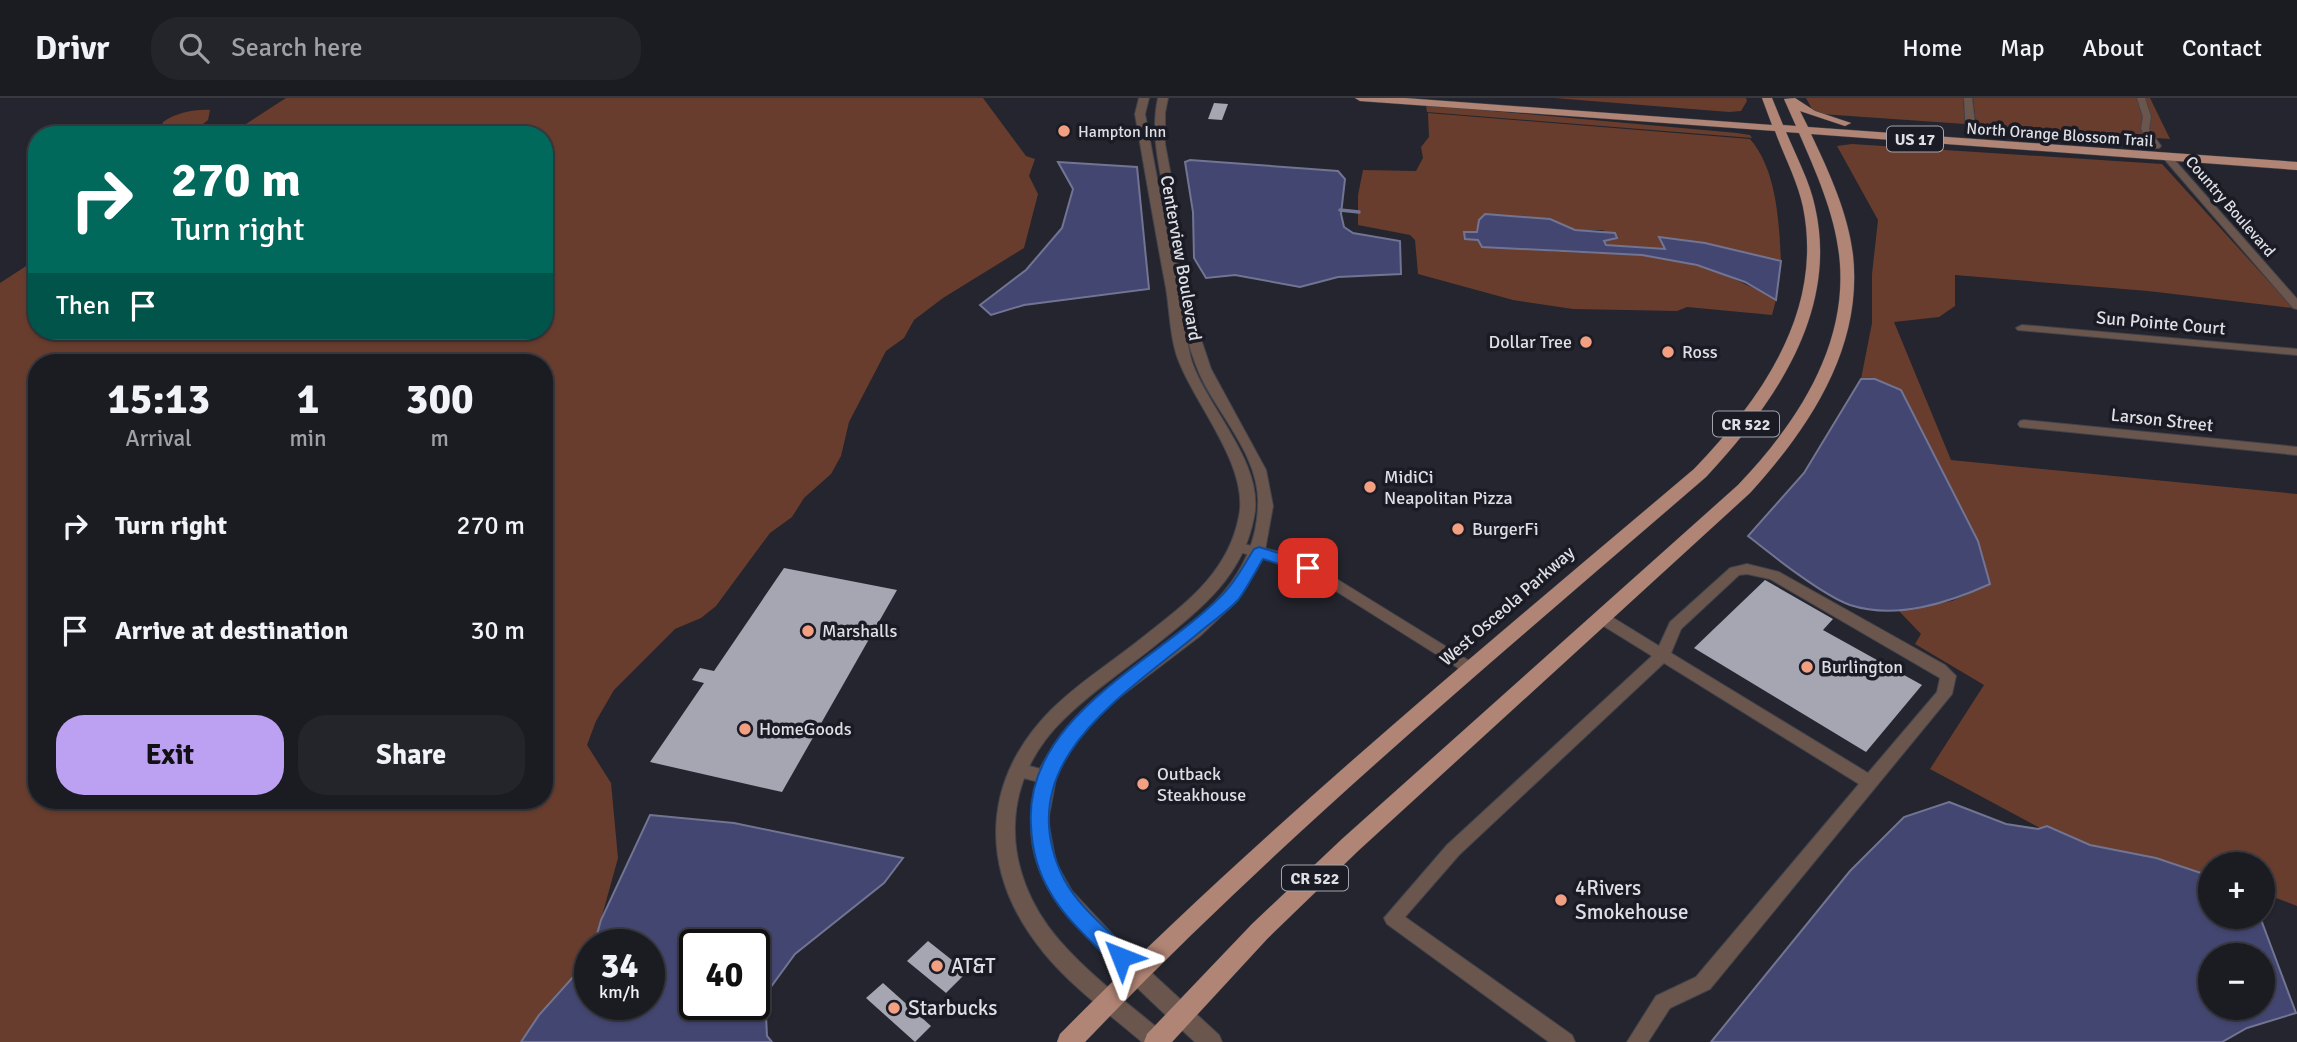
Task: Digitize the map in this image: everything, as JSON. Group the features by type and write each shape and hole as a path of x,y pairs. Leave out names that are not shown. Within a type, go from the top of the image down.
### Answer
{"main road":[{"name":"North Orange Blossom Trail","path":"1360,98 1731,126 1778,124"},
{"name":"North Orange Blossom Trail","path":"1500,98 2168,158 2297,166"},
{"name":"CR 522","path":"1767,98 1778,124"},
{"path":"1789,98 1811,113 1845,123"},
{"name":"CR 522","path":"1157,1042 1180,1014 1260,931 1350,845 1770,463 1796,430 1827,374 1838,346 1844,314 1847,266 1838,215 1789,98"},
{"name":"North Orange Blossom Trail","path":"1801,125 1845,123 2297,158"},
{"name":"West Osceola Parkway","path":"1069,1042 1136,972 1287,828 1700,473 1730,443 1768,394 1796,342 1804,315 1812,264 1812,220 1778,124"},
{"path":"1731,126 1767,136 1791,155"},
{"path":"2168,158 2169,154 2176,152 2212,150"}],"street":[{"name":"Centerview Boulevard","path":"1144,98 1140,114 1148,149 1163,252 1189,374 1245,479 1247,516 1238,548 1221,578 1203,598 1060,712 1018,770 1009,795 1006,832 1012,877 1021,903 1051,947 1157,1042"},
{"name":"Centerview Boulevard","path":"1163,98 1159,117 1161,148 1175,224 1176,252 1205,371 1260,473 1266,509 1259,552 1231,596 1079,723 1064,742 1046,777 1039,808 1040,830 1049,870 1069,903 1136,972 1211,1042"},
{"path":"1968,98 1971,132"},
{"path":"2141,98 2147,117 2145,129 2156,146"},
{"path":"1148,149 1161,148"},
{"name":"Country Boulevard","path":"2168,158 2297,306"},
{"name":"Sun Pointe Court","path":"2022,328 2297,352"},
{"path":"1189,374 1205,371"},
{"name":"Larson Street","path":"2024,424 2297,452"},
{"path":"1238,548 1308,568 1471,669"},
{"path":"1565,1042 1393,918 1453,850 1663,654 1675,626 1735,571 1747,569 1774,575 1940,668 1948,676 1944,694 1703,983 1663,1002 1637,1042"},
{"path":"1602,618 1870,783"},
{"path":"1018,770 1046,777"}],"shaded area":[{"path":"286,98 983,98 1026,156 1035,159 1029,176 1038,194 1024,248 943,298 914,320 904,338 886,351 849,422 841,456 831,474 804,498 792,517 770,533 716,606 701,618 675,629 614,690 596,721 587,745 611,783 618,858 598,929 574,929 574,976 539,1015 521,1042 0,1042 0,283 28,265 28,340 553,340 553,126 246,124"},
{"path":"1554,98 1746,98 1747,101 1741,111 1729,112"},
{"path":"1806,98 1963,98 1965,124 1821,114 1813,111"},
{"path":"1973,98 2150,98 2170,139 1976,125"},
{"path":"1426,105 1737,133 1750,135 1752,138 1427,112"},
{"path":"210,110 208,120 200,126 162,126 163,122 174,116"},
{"path":"1428,113 1750,139 1766,166 1771,181 1781,261 1705,243 1660,237 1665,249 1606,245 1604,241 1612,240 1603,230 1575,230 1550,219 1485,214 1477,232 1464,232 1502,245 1525,249 1639,255 1675,260 1727,276 1776,300 1772,315 1687,307 1677,311 1573,309 1513,300 1418,274 1415,240 1410,235 1358,225 1358,195 1363,170 1416,171 1423,158 1421,147 1429,137"},
{"path":"1852,144 2162,164 2293,308 2148,291 1955,275 1955,306 1939,317 1894,322 1951,460 2297,494 2297,906 2275,898 2275,852 2198,852 2198,872 2156,858 2090,845 2047,826 2040,828 1930,769 1984,685 1915,644 1921,634 1898,610 1952,601 1990,584 1978,541 1901,390 1875,379 1861,379 1872,323 1872,274 1878,220 1837,146"}],"water":[{"path":"1190,160 1338,171 1345,179 1341,214 1344,227 1353,233 1400,241 1401,274 1338,277 1300,287 1235,275 1206,278 1194,258 1193,212 1185,162"},
{"path":"1058,162 1137,167 1149,289 1024,305 991,315 980,305 1026,270 1062,228 1073,189"},
{"path":"1485,214 1550,219 1575,230 1615,233 1617,238 1604,241 1606,245 1665,249 1659,237 1705,243 1781,261 1776,300 1745,282 1697,265 1642,255 1482,247 1478,240 1465,239 1464,232 1477,232 1479,220"},
{"path":"1861,379 1875,379 1901,390 1978,541 1990,584 1922,607 1885,611 1868,609 1850,605 1826,593 1748,536 1804,473"},
{"path":"1949,802 2006,824 2038,829 2047,826 2090,845 2156,858 2198,872 2198,929 2264,929 2270,943 2198,943 2198,1020 2273,1020 2247,1028 2222,1042 1711,1042 1850,871 1904,817"},
{"path":"650,815 734,823 903,858 884,883 795,954 770,988 770,929 679,929 679,1020 766,1020 767,1036 772,1042 521,1042 539,1015 574,976 574,1020 665,1020 665,929 598,929"},
{"path":"2275,957 2296,1013 2275,1019"}],"building":[{"path":"1214,103 1228,104 1222,120 1208,119"},
{"path":"784,568 897,590 782,792 650,762 704,683 692,680 700,668 714,671"},
{"name":"Burlington","path":"1765,580 1833,619 1823,630 1922,685 1866,752 1694,648"},
{"name":"AT&T","path":"928,941 967,972 946,993 907,961"},
{"name":"Starbucks","path":"883,983 931,1026 915,1042 866,998"}],"waterway":[{"path":"1340,210 1359,212"}],"place":[{"name":"Hampton Inn","path":"1064,131"},
{"name":"Dollar Tree","path":"1586,342"},
{"name":"Ross","path":"1668,352"},
{"name":"MidiCi Neapolitan Pizza","path":"1370,487"},
{"name":"BurgerFi","path":"1458,529"},
{"name":"Marshalls","path":"808,631"},
{"name":"Burlington","path":"1807,667"},
{"name":"HomeGoods","path":"745,729"},
{"name":"Outback Steakhouse","path":"1143,784"},
{"name":"4Rivers Smokehouse","path":"1561,900"},
{"name":"AT&T","path":"937,966"},
{"name":"Starbucks","path":"894,1008"}],"route":[{"path":"1121,957 1069,903 1049,870 1042,849 1039,808 1053,759 1079,723 1205,621 1231,596 1244,580 1259,552 1286,558 1308,568"}]}
